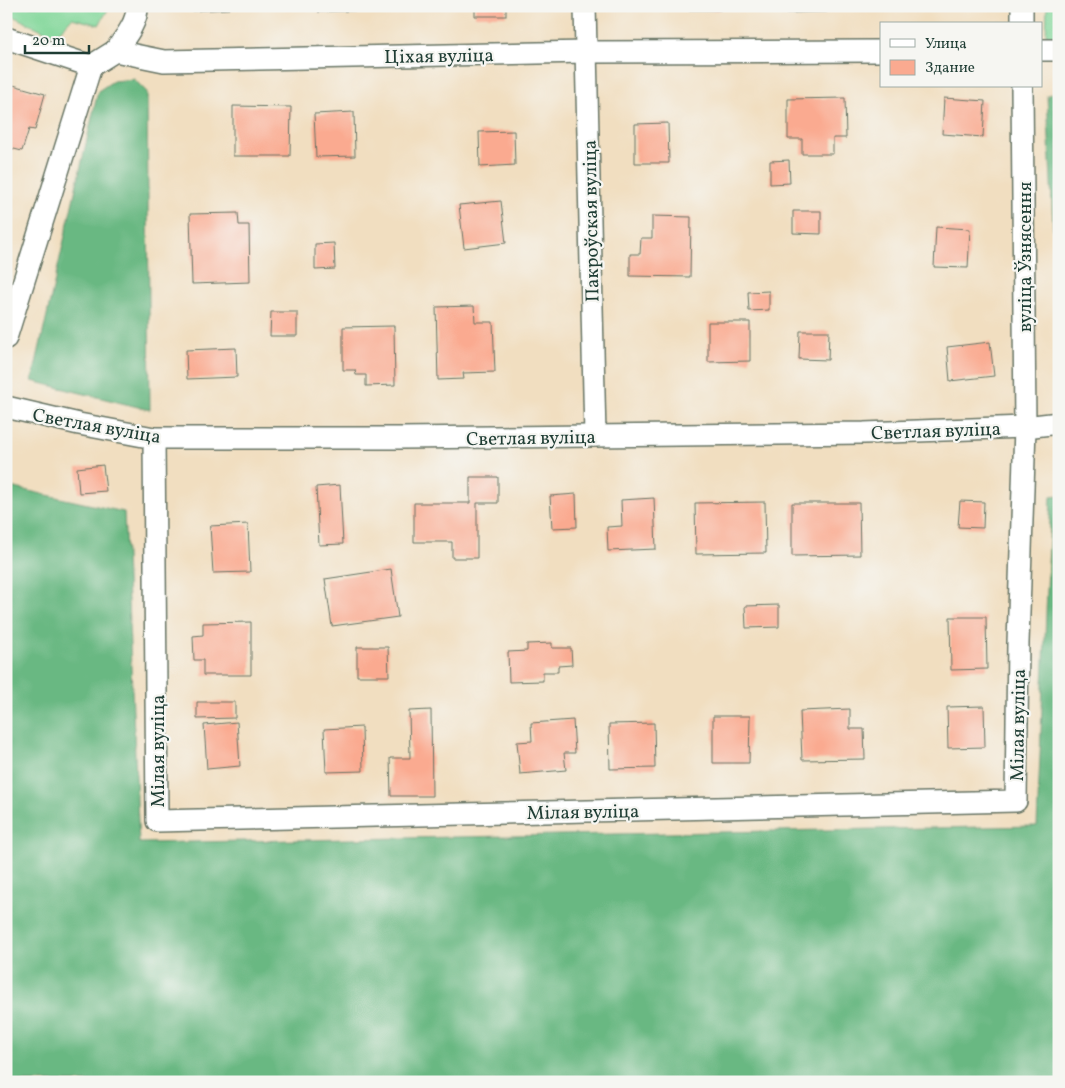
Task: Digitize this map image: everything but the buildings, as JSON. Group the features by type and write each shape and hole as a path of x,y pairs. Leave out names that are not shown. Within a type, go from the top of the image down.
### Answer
{"street":[{"path":"6,338 92,66 115,51 128,31 137,11 137,6"},
{"name":"Пакроўская вуліца","path":"585,6 595,436"},
{"path":"1022,6 1022,22"},
{"path":"6,38 92,66"},
{"path":"1042,50 1059,50"},
{"name":"Ціхая вуліца","path":"115,51 164,61 586,52 880,51"},
{"name":"вуліца Ўзнясення","path":"1022,88 1025,427"},
{"name":"Светлая вуліца","path":"6,407 79,424 154,438 401,438 864,433 1025,427 1059,423"},
{"name":"Мілая вуліца","path":"154,438 157,821 1016,801 1018,643 1025,427"}],"green space":[{"path":"6,6 110,6 99,25 72,18 55,36 6,13"},
{"path":"1047,6 1059,6 1059,38 1046,39"},
{"path":"134,79 147,92 150,410 32,381 98,91 113,81"},
{"path":"1059,91 1059,356 1047,95"},
{"path":"6,486 124,512 139,843 1037,826 1051,496 1059,495 1059,1082 6,1082"}]}
